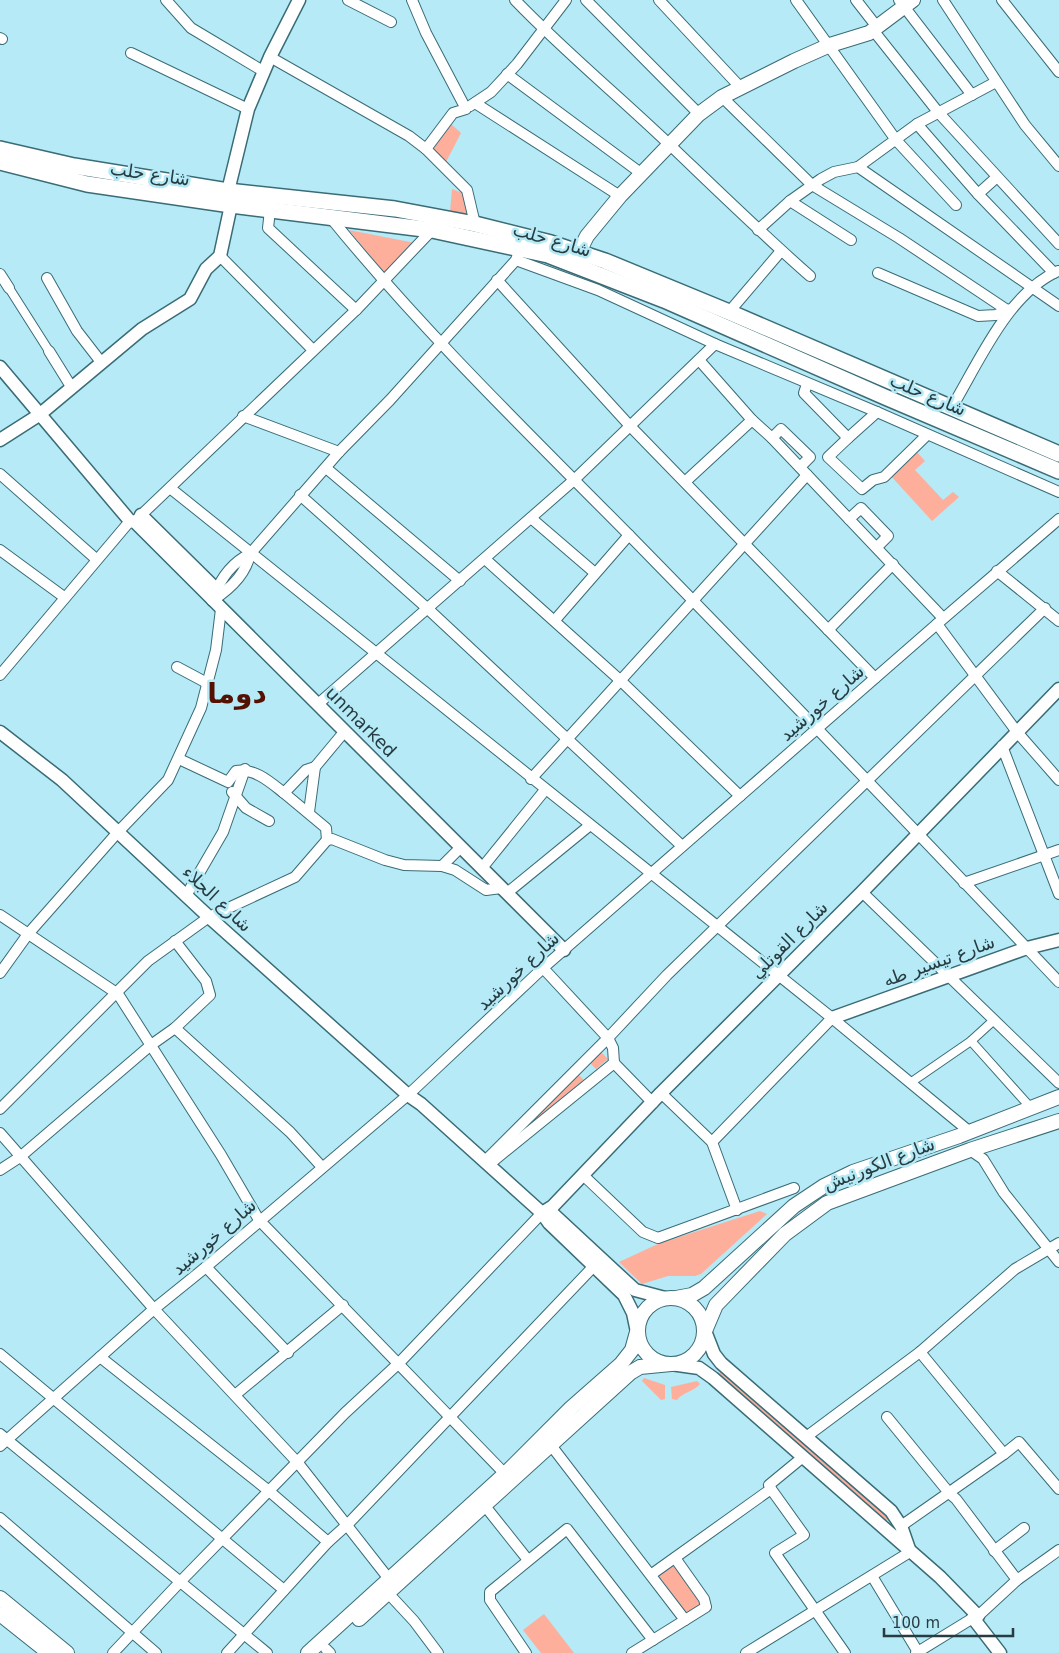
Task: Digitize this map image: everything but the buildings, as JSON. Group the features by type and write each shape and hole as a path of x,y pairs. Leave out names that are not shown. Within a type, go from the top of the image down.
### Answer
{"main road":[{"path":"577,258 591,231 620,196 699,114 722,97 830,45 875,28 905,2"},
{"name":"شارع حلب","path":"0,149 229,198 270,210 432,230 577,258 729,312 1059,454"},
{"name":"شارع حلب","path":"0,162 87,184 229,198 395,209 475,224 519,248"},
{"name":"شارع حلب","path":"577,258 885,397 1059,471"},
{"name":"شارع الكورنيش","path":"671,1298 692,1295 704,1288 794,1206 824,1186 853,1172 970,1132 1059,1097"},
{"path":"1045,1102 1056,1122"},
{"name":"شارع الكورنيش","path":"704,1332 716,1305 785,1234 827,1203 970,1150 1056,1122"},
{"path":"308,1653 385,1589 485,1506 509,1477 550,1444 577,1412 627,1357 636,1341 638,1322 648,1306 671,1298 693,1306 703,1322 704,1332 698,1351 686,1360 672,1364 640,1366 577,1412 509,1477 385,1589 326,1652"},
{"path":"637,1332 639,1342 652,1358 672,1364"},
{"path":"0,1598 68,1653"},
{"path":"0,1614 49,1653"}],"street":[{"path":"166,0 191,28 264,72"},
{"path":"0,440 39,415 142,329 190,299 206,269 220,256 229,198 248,109 270,56 299,0"},
{"path":"348,0 391,22"},
{"path":"412,0 426,33 470,106 620,196"},
{"path":"515,0 543,30 810,276"},
{"path":"586,0 699,114"},
{"path":"659,0 741,88"},
{"path":"796,0 830,45 896,140 956,205"},
{"path":"856,0 938,112 1059,244"},
{"path":"943,0 1025,125 1059,166"},
{"path":"1002,0 1059,72"},
{"path":"426,149 453,113 470,106 491,92 543,30 559,2"},
{"path":"905,2 972,95"},
{"path":"131,52 248,109"},
{"path":"270,56 409,136 426,149 467,190 475,224"},
{"path":"507,74 642,174"},
{"path":"758,230 790,201 812,185 834,172 858,167 918,124 996,82"},
{"path":"722,97 812,185 899,238 1009,310"},
{"path":"918,124 978,194 1056,272 1032,289 1009,310 952,407"},
{"path":"858,167 1059,306"},
{"path":"978,194 998,177"},
{"path":"790,201 851,240"},
{"path":"270,210 268,228 356,310"},
{"path":"330,217 382,282 440,343 817,729 1059,982"},
{"path":"0,675 96,559 312,349 356,310 432,230"},
{"path":"0,974 28,934 118,832 168,780 201,708 216,650 219,583 239,559 250,554 339,452 390,400 497,280 519,248 598,290 715,344 877,412 1059,492"},
{"path":"729,312 781,251"},
{"path":"220,256 312,349"},
{"path":"878,273 978,316 996,315 1009,310"},
{"path":"0,274 72,388"},
{"path":"47,278 76,331 101,362"},
{"path":"497,280 630,426 686,481 875,678"},
{"path":"318,704 574,480 715,344"},
{"path":"699,360 752,420 772,438 893,564 940,621 974,676 1017,732 1059,780"},
{"name":"unmarked","path":"0,368 39,415 217,604 564,950"},
{"path":"807,384 804,393 848,438"},
{"path":"877,412 828,457 862,489 872,480 884,477 927,435"},
{"path":"243,416 339,452"},
{"path":"686,481 752,420"},
{"path":"326,468 460,580"},
{"path":"531,779 745,542 804,471"},
{"path":"0,474 96,559"},
{"path":"170,488 589,826 832,1018 970,1132"},
{"path":"300,495 428,608 682,846"},
{"path":"850,519 861,508 888,536 876,547"},
{"path":"532,518 595,573"},
{"name":"شارع خورشيد","path":"2,1440 54,1398 154,1309 408,1095 543,968 940,621 1057,524"},
{"path":"555,620 629,535"},
{"path":"0,550 64,597"},
{"path":"485,559 621,681 740,796"},
{"path":"828,630 893,564"},
{"path":"998,571 1059,621"},
{"path":"487,1162 667,975 1045,608"},
{"path":"176,667 207,684"},
{"name":"شارع القوتلي","path":"542,1213 553,1206 661,1093 862,892 1059,689"},
{"path":"284,793 306,770 315,767 345,731"},
{"name":"شارع الجلاء","path":"0,732 62,780 209,917 408,1095 421,1104 487,1162 542,1213"},
{"path":"1002,746 1059,894"},
{"path":"179,759 228,782 234,798 246,808 269,821"},
{"path":"309,812 315,767"},
{"path":"228,782 236,770 246,769 256,772 309,812 326,828 327,840"},
{"path":"186,894 222,832 246,769"},
{"path":"482,868 545,790"},
{"path":"0,1109 118,994 148,961 209,917 295,877 327,840 332,839 398,864 442,866 454,870 486,890 504,890 589,826"},
{"path":"442,866 460,847"},
{"path":"964,883 1059,850"},
{"path":"862,892 1059,1083"},
{"path":"0,915 118,994 259,1220 509,1477"},
{"name":"شارع تيسير طه","path":"832,1018 950,978 1027,948 1059,940"},
{"path":"0,1170 20,1157 151,1045 174,1028 210,995 206,982 175,941"},
{"path":"543,968 608,1038 613,1048 614,1063 652,1103"},
{"path":"712,1142 832,1018"},
{"path":"910,1083 971,1041 994,1020"},
{"path":"174,1028 290,1132 322,1167"},
{"path":"971,1041 1031,1108"},
{"path":"487,1162 614,1063"},
{"path":"661,1093 712,1142 737,1210"},
{"path":"0,1133 128,1277 154,1309 298,1463 348,1524 385,1589 414,1621 435,1652"},
{"path":"970,1150 983,1159 1004,1193 1059,1262"},
{"path":"583,1175 643,1232 658,1238 794,1188"},
{"path":"542,1213 548,1223 629,1302 637,1332"},
{"path":"542,1213 553,1214 636,1290 671,1298"},
{"path":"113,1653 134,1633 180,1582 298,1463 344,1413 399,1363 542,1213"},
{"path":"806,1437 920,1352 1015,1269 1059,1243"},
{"path":"206,1267 288,1353"},
{"path":"226,1653 328,1542 348,1524 593,1267"},
{"path":"235,1395 288,1353 343,1305"},
{"path":"704,1332 714,1354 721,1363 891,1511 901,1526 910,1552"},
{"path":"920,1352 1004,1454"},
{"path":"0,1354 284,1590"},
{"path":"100,1357 269,1491 328,1542"},
{"path":"672,1364 699,1368 940,1577 975,1617 1000,1653"},
{"path":"887,1417 950,1494 956,1498 1017,1580"},
{"path":"2,1440 244,1633 266,1653"},
{"path":"901,1526 921,1510 950,1494 1019,1442 1059,1488"},
{"path":"550,1444 652,1574 685,1620"},
{"path":"803,1457 769,1485 804,1535 775,1553 846,1653"},
{"path":"652,1574 771,1489"},
{"path":"485,1506 528,1560"},
{"path":"0,1518 156,1653"},
{"path":"994,1551 1024,1528"},
{"path":"526,1653 490,1600 490,1592 567,1529 653,1640"},
{"path":"746,1653 910,1552"},
{"path":"872,1576 917,1653 975,1617 1017,1580 1057,1554"},
{"path":"632,1653 706,1608 704,1599 674,1558"}],"shaded area":[{"path":"451,124 461,133 446,162 432,147"},
{"path":"452,189 465,194 468,218 450,212"},
{"path":"349,230 415,243 384,274"},
{"path":"915,450 925,461 915,470 943,500 953,492 959,497 932,521 890,475"},
{"path":"597,1048 608,1059 596,1069 586,1059"},
{"path":"578,1074 587,1083 524,1133 521,1129"},
{"path":"760,1211 767,1214 701,1274 695,1276 668,1276 642,1284 619,1262 660,1243"},
{"path":"722,1370 891,1516 885,1522 725,1383 719,1374"},
{"path":"644,1378 665,1385 665,1399 661,1400 642,1381"},
{"path":"697,1381 700,1384 697,1387 677,1400 672,1399 671,1387"},
{"path":"675,1564 703,1603 688,1615 659,1576"},
{"path":"544,1614 574,1653 541,1653 523,1630"}],"district":[{"name":"دوما","path":"237,693"}]}
